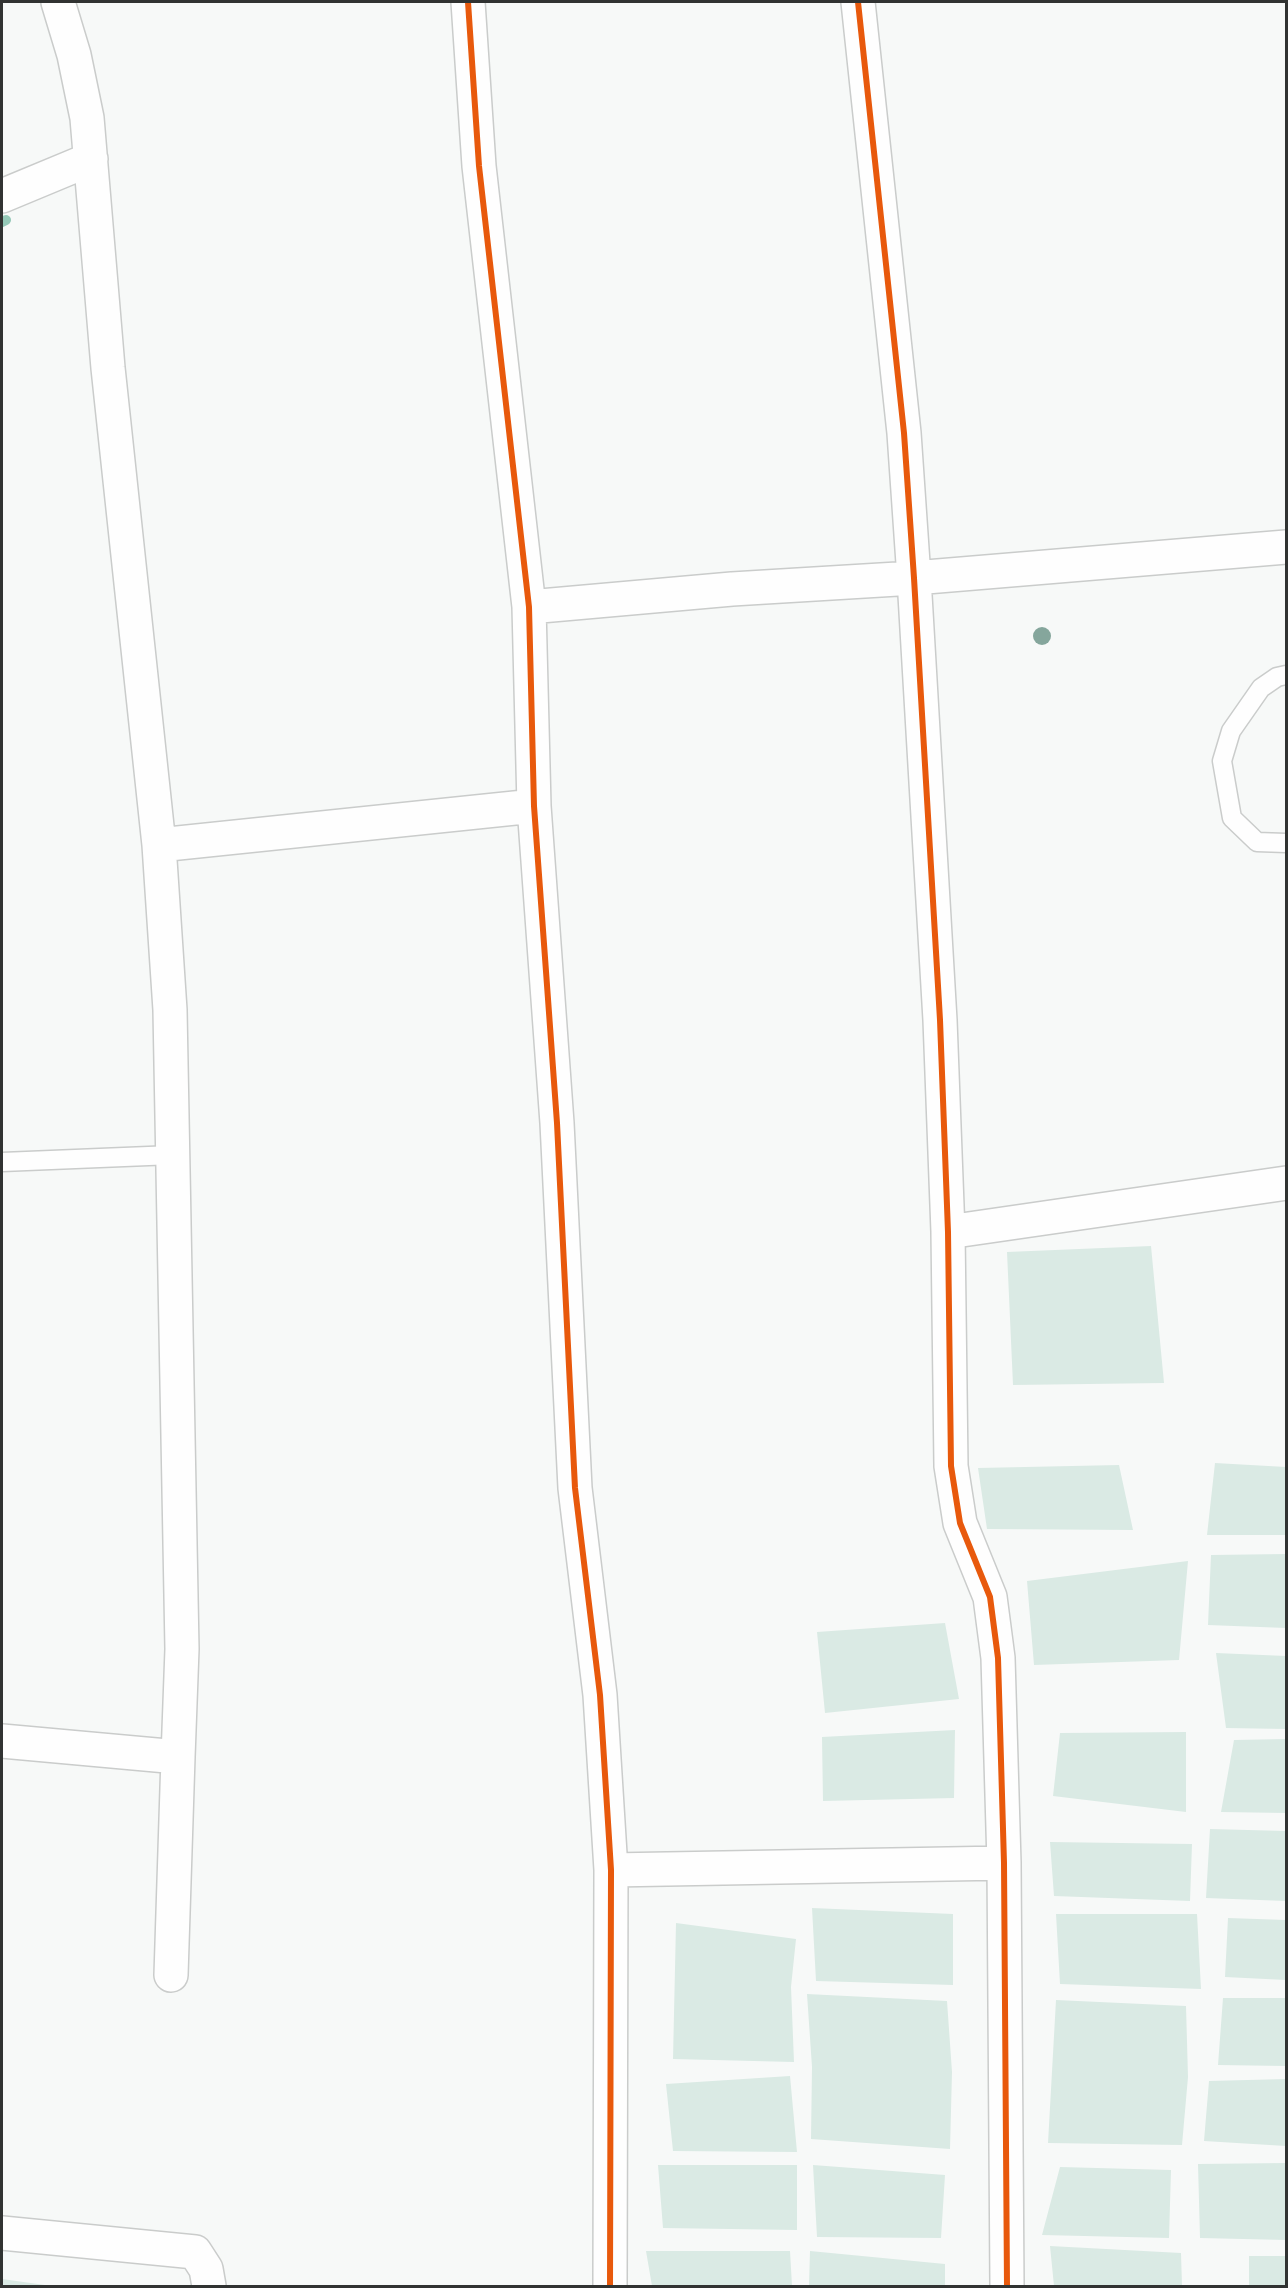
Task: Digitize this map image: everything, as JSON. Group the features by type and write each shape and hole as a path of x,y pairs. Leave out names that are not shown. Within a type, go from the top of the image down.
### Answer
{"street":[{"path":"58,2 74,55 87,118 92,159 108,368 159,845 170,1010 174,1155 177,1483 182,1649 171,1975"},
{"path":"468,2 479,166 529,607 534,806 557,1123 575,1488 600,1695 611,1870 610,2286"},
{"path":"858,2 903,421 914,578 940,1020 948,1232 951,1466 960,1523 990,1597 997,1648 1004,1863 1007,2286"},
{"path":"2,196 92,159"},
{"path":"529,607 732,589 914,578 1287,547"},
{"path":"159,845 534,806"},
{"path":"948,1232 1287,1184"},
{"path":"2,1741 178,1757"},
{"path":"611,1870 1004,1863"},
{"path":"2,2233 195,2252 206,2269 209,2286"}],"lane":[{"path":"1287,675 1277,677 1261,688 1231,731 1222,761 1232,818 1257,842 1287,843"},
{"path":"2,1162 174,1155"}],"building":[{"path":"1151,1246 1164,1383 1013,1385 1007,1252"},
{"path":"1215,1463 1286,1467 1286,1535 1207,1535"},
{"path":"1119,1465 1133,1530 987,1529 978,1468"},
{"path":"1286,1554 1286,1628 1208,1625 1211,1555"},
{"path":"1188,1561 1179,1660 1034,1665 1027,1581"},
{"path":"945,1623 959,1699 825,1713 817,1632"},
{"path":"1216,1653 1286,1656 1286,1729 1226,1728"},
{"path":"955,1730 954,1798 823,1801 822,1737"},
{"path":"1186,1732 1186,1812 1053,1796 1060,1733"},
{"path":"1286,1739 1286,1813 1221,1812 1234,1740"},
{"path":"1210,1829 1286,1831 1286,1901 1206,1898"},
{"path":"1050,1842 1192,1844 1190,1901 1054,1896"},
{"path":"812,1908 953,1914 953,1985 816,1981"},
{"path":"1056,1914 1197,1914 1201,1989 1060,1984"},
{"path":"1228,1918 1286,1920 1286,1980 1225,1977"},
{"path":"676,1923 796,1939 791,1987 794,2062 673,2059"},
{"path":"807,1994 947,2001 952,2072 950,2149 811,2139 812,2067"},
{"path":"1223,1998 1286,1998 1286,2066 1218,2065"},
{"path":"1056,2000 1186,2006 1188,2077 1182,2145 1048,2143"},
{"path":"790,2076 797,2152 673,2151 666,2084"},
{"path":"1286,2079 1286,2146 1204,2141 1209,2081"},
{"path":"1286,2163 1286,2240 1200,2238 1198,2164"},
{"path":"658,2165 797,2165 797,2230 663,2228"},
{"path":"813,2165 945,2175 941,2238 817,2237"},
{"path":"1060,2167 1171,2170 1169,2238 1042,2235"},
{"path":"1050,2246 1181,2253 1182,2286 1054,2286"},
{"path":"646,2251 790,2251 792,2286 652,2286"},
{"path":"810,2251 945,2264 945,2286 809,2286"},
{"path":"1249,2256 1286,2256 1286,2286 1249,2286"},
{"path":"2,2279 45,2285 45,2286 2,2286"}],"waterway":[{"path":"2,222 6,220"}],"cycle path":[{"path":"468,2 479,166 529,607 534,806 557,1123 575,1488 600,1695 611,1870 610,2286"},
{"path":"858,2 904,433 914,578 940,1020 948,1232 951,1466 960,1523 990,1597 998,1658 1004,1863 1007,2286"}]}
